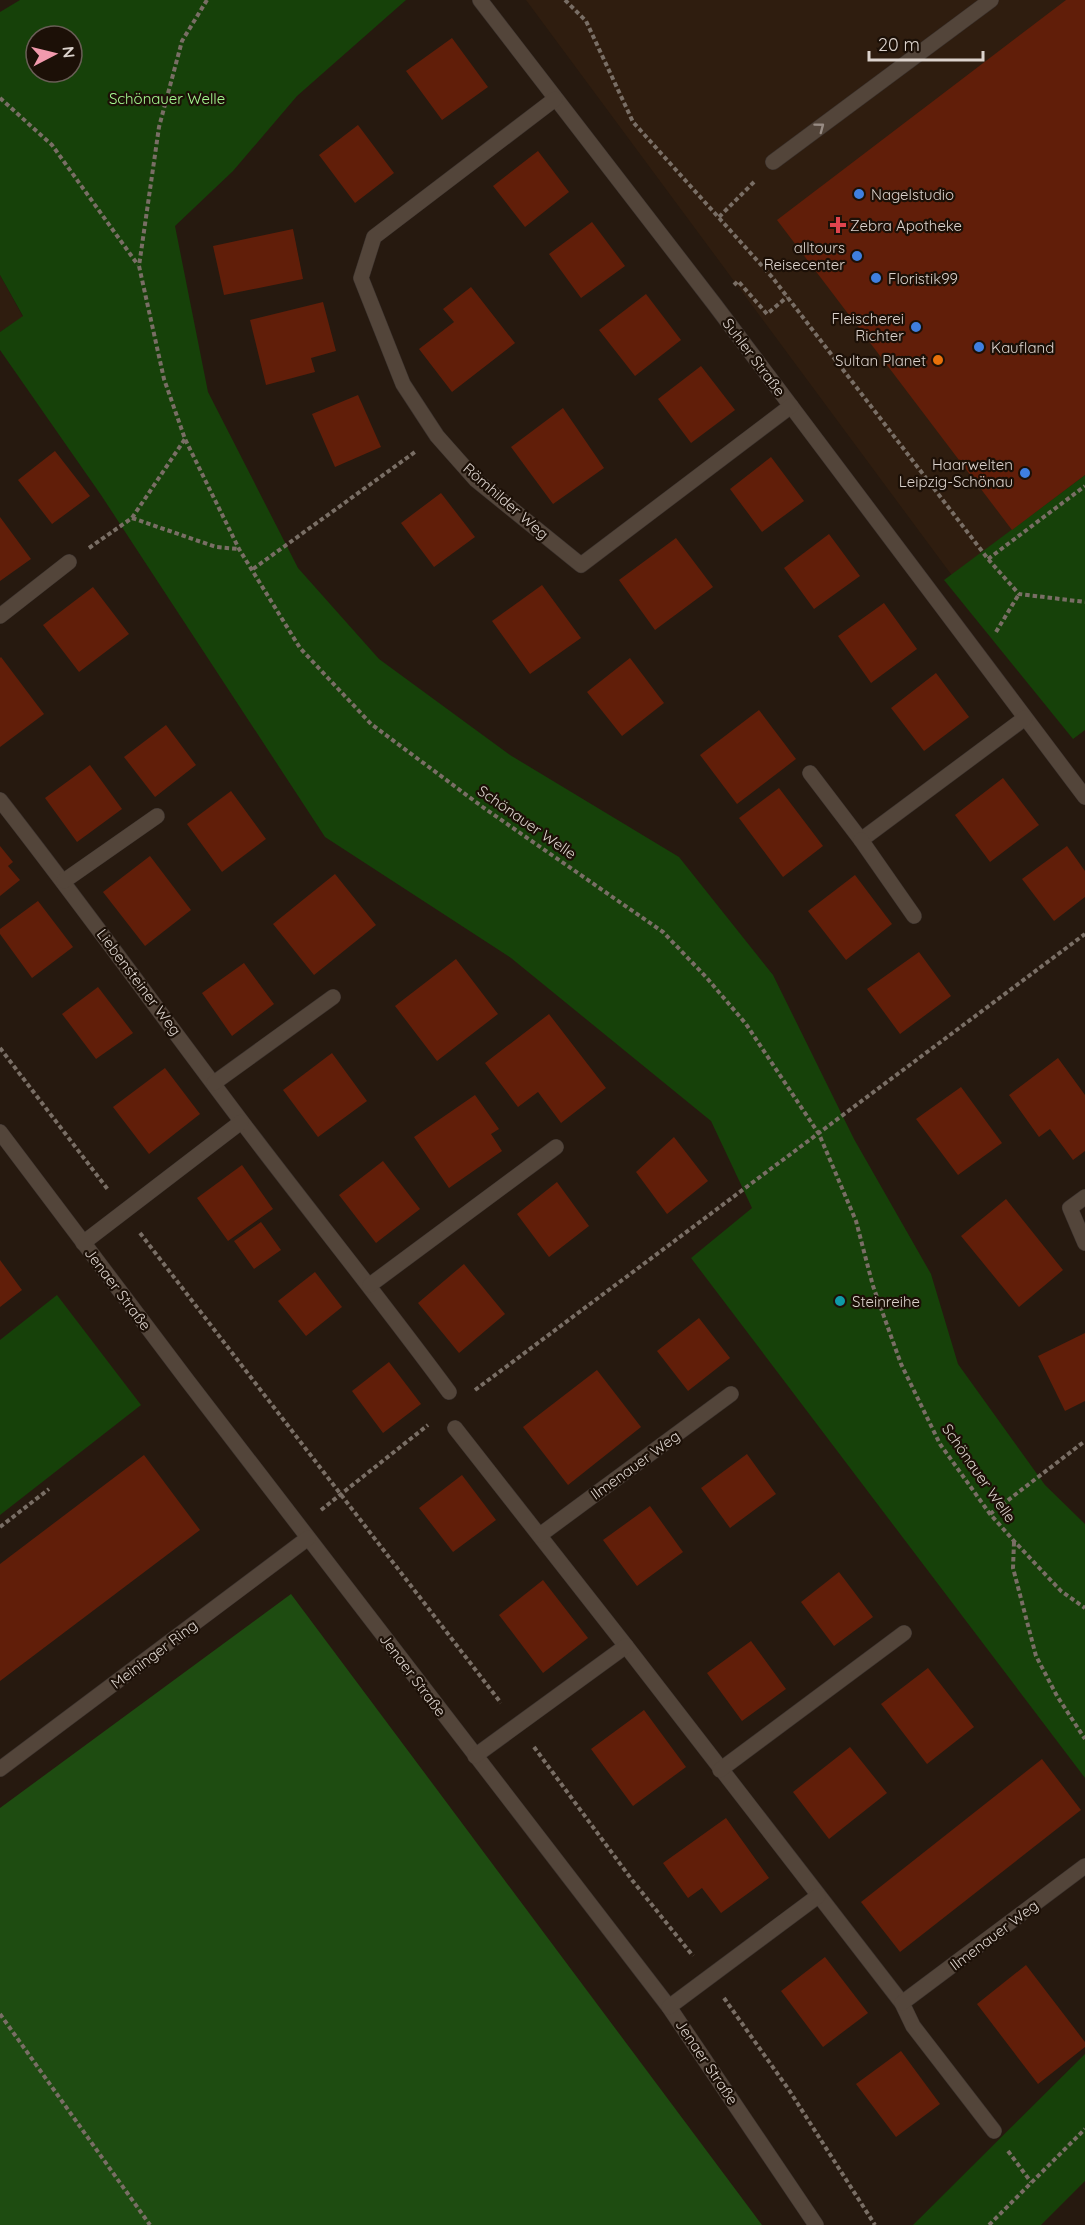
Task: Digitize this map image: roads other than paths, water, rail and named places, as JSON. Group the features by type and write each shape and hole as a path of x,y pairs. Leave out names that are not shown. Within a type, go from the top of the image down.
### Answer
{"street":[{"name":"Suhler Straße","path":"480,0 715,305 1085,797"},
{"path":"773,162 984,2"},
{"name":"Römhilder Weg","path":"555,99 374,237 361,278 403,384 437,436 476,480 581,565 791,406"},
{"path":"0,616 69,562"},
{"path":"861,840 1025,718"},
{"path":"810,773 861,840 914,916"},
{"name":"Liebensteiner Weg","path":"0,800 64,881 242,1122 449,1392"},
{"path":"64,881 158,816"},
{"path":"214,1083 333,997"},
{"path":"83,1243 242,1122"},
{"name":"Jenaer Straße","path":"0,1132 669,2007 816,2225"},
{"path":"370,1286 556,1147"},
{"path":"1085,1197 1070,1208 1085,1243"},
{"name":"Ilmenauer Weg","path":"540,1535 731,1394"},
{"path":"454,1428 540,1535 902,2003 913,2026 994,2131"},
{"name":"Meininger Ring","path":"0,1769 304,1532"},
{"path":"720,1770 904,1633"},
{"path":"475,1756 626,1646"},
{"name":"Ilmenauer Weg","path":"902,2003 1085,1866"},
{"path":"669,2007 818,1896"}],"place":[{"name":"Nagelstudio","path":"859,194"},
{"name":"Zebra Apotheke","path":"838,225"},
{"name":"alltours Reisecenter","path":"857,256"},
{"name":"Floristik99","path":"876,278"},
{"name":"Fleischerei Richter","path":"916,327"},
{"name":"Kaufland","path":"979,347"},
{"name":"Sultan Planet","path":"938,360"},
{"name":"Haarwelten Leipzig-Schönau","path":"1025,473"},
{"name":"Steinreihe","path":"840,1301"}],"park label":[{"name":"Schönauer Welle","path":"167,98"}]}
